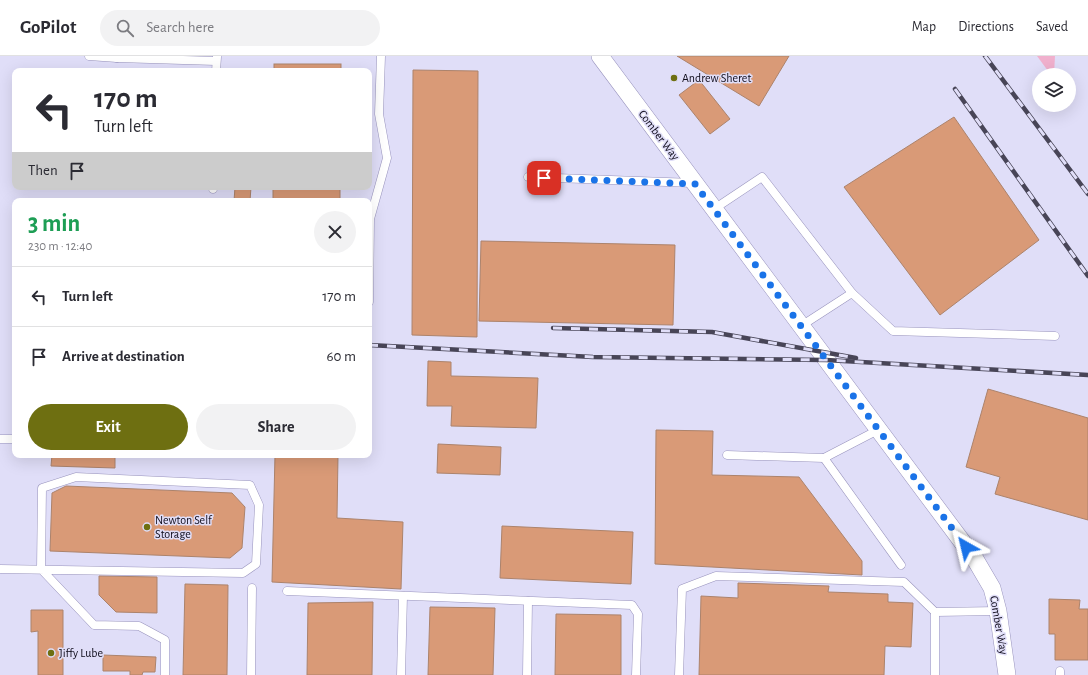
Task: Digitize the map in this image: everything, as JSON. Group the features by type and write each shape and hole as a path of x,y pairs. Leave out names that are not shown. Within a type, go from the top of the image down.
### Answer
{"street":[{"name":"Comber Way","path":"600,56 975,559 992,588 998,612 1007,675"}],"lane":[{"path":"89,56 217,58 216,68"},
{"path":"372,212 387,158 379,114 381,56"},
{"path":"528,177 695,184"},
{"path":"714,209 762,177 852,293 893,331 1055,336"},
{"path":"801,326 852,293"},
{"path":"727,454 824,458 878,430"},
{"path":"0,439 12,439"},
{"path":"824,458 901,565"},
{"path":"0,569 41,569 243,573 256,564 259,505 250,486 76,477 42,488 41,569 94,625 139,626 165,640 164,675"},
{"path":"679,675 682,589 716,576 904,582 935,612 998,612"},
{"path":"251,675 252,588"},
{"path":"287,591 632,605 638,614 636,675"},
{"path":"401,675 403,596"},
{"path":"527,675 528,601"},
{"path":"935,612 935,675"}],"shaded area":[{"path":"1037,56 1055,56 1054,68 1046,68"}],"building":[{"path":"677,56 789,56 759,106"},
{"path":"274,64 341,64 341,68 274,68"},
{"path":"413,70 478,71 477,337 412,335"},
{"path":"699,80 730,119 710,134 679,95"},
{"path":"954,117 1039,240 940,315 844,187"},
{"path":"235,190 251,190 250,198 234,198"},
{"path":"273,190 340,190 340,198 273,198"},
{"path":"481,241 675,245 673,325 479,321"},
{"path":"428,361 451,362 451,376 538,378 536,428 451,426 452,406 427,406"},
{"path":"988,389 1088,418 1088,520 995,494 1000,477 966,467"},
{"path":"656,430 713,431 712,475 799,477 862,561 862,575 655,564"},
{"path":"438,444 501,447 500,475 437,473"},
{"path":"52,458 115,458 115,468 51,466"},
{"path":"275,458 338,458 337,518 403,522 401,589 272,582"},
{"name":"Newton Self Storage","path":"66,486 232,493 245,507 242,548 230,558 50,551 52,493"},
{"path":"502,526 633,532 631,584 500,578"},
{"path":"99,576 157,577 157,613 116,612 99,595"},
{"path":"738,583 829,586 828,592 888,594 888,602 913,603 911,647 885,646 884,675 699,675 701,596 738,598"},
{"path":"185,584 228,585 227,675 183,675"},
{"path":"1049,599 1080,600 1079,609 1088,609 1088,660 1055,660 1055,634 1049,634"},
{"path":"373,602 372,675 307,675 308,603"},
{"path":"430,607 495,608 493,675 428,675"},
{"name":"Jiffy Lube","path":"31,610 63,610 63,675 38,675 38,631 31,632"},
{"path":"556,614 621,615 621,675 555,675"},
{"path":"103,655 156,657 155,672 143,672 142,675 130,675 130,671 103,671"}],"railway":[{"path":"985,56 1088,194"},
{"path":"955,89 1088,276"},
{"path":"553,328 712,332 856,358"},
{"path":"372,345 593,357 826,360 1088,375"}],"place":[{"name":"Andrew Sheret","path":"674,78"},
{"name":"Newton Self Storage","path":"147,527"},
{"name":"Jiffy Lube","path":"51,653"}],"route":[{"path":"544,178 695,184 966,547"}]}
